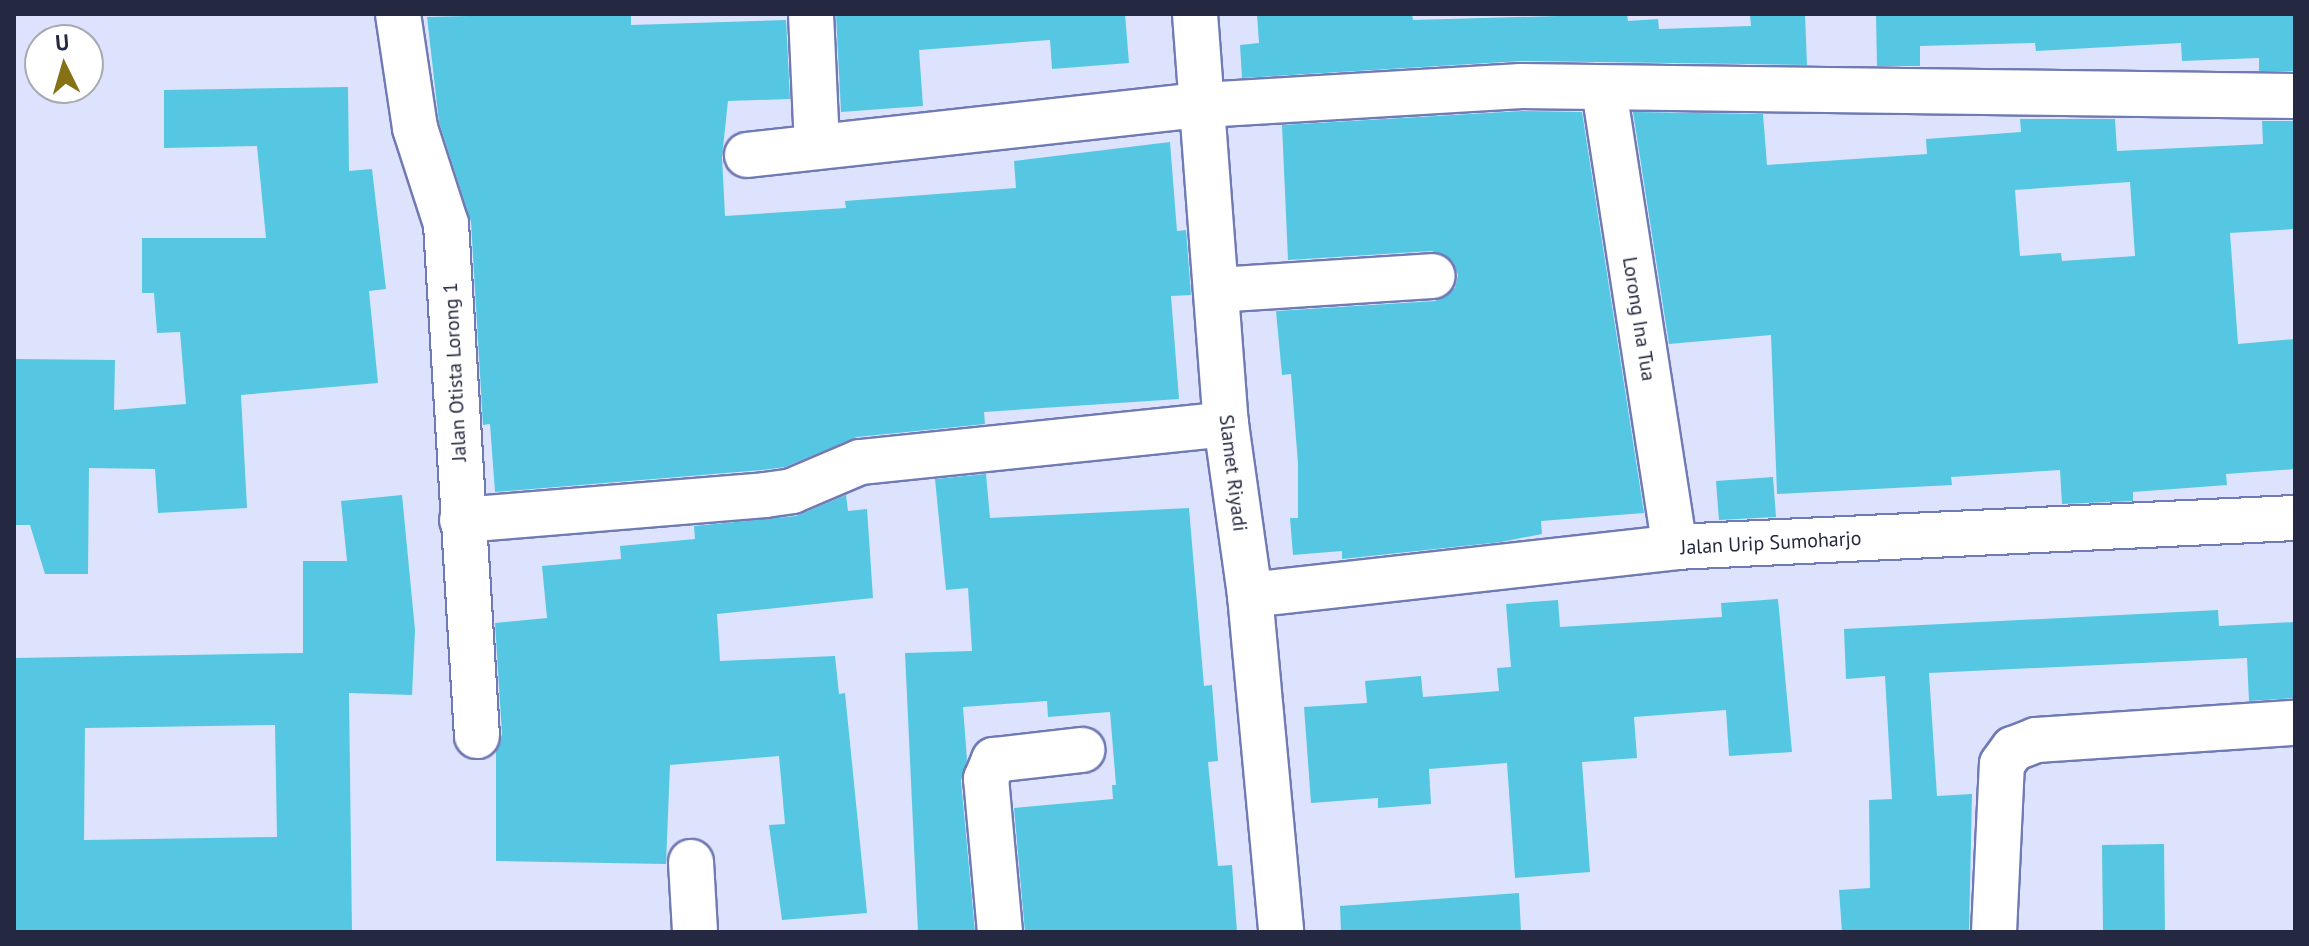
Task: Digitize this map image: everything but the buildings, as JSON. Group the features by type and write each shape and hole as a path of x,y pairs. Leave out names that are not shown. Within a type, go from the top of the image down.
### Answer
{"street":[{"name":"Jalan Otista Lorong 1","path":"398,14 415,128 446,224 477,736"},
{"path":"811,14 817,146"},
{"name":"Slamet Riyadi","path":"1195,14 1226,424 1250,595 1281,932"},
{"path":"747,155 1203,105 1507,87 2295,96"},
{"name":"Lorong Ina Tua","path":"1604,90 1675,547"},
{"path":"1217,290 1433,276"},
{"path":"462,520 765,495 792,491 860,462 1226,424"},
{"name":"Jalan Urip Sumoharjo","path":"1250,595 1675,547 2295,518"},
{"path":"1994,932 2002,764 2013,749 2036,740 2295,723"},
{"path":"1000,932 986,779 994,760 1082,750"},
{"path":"691,862 695,932"}]}
